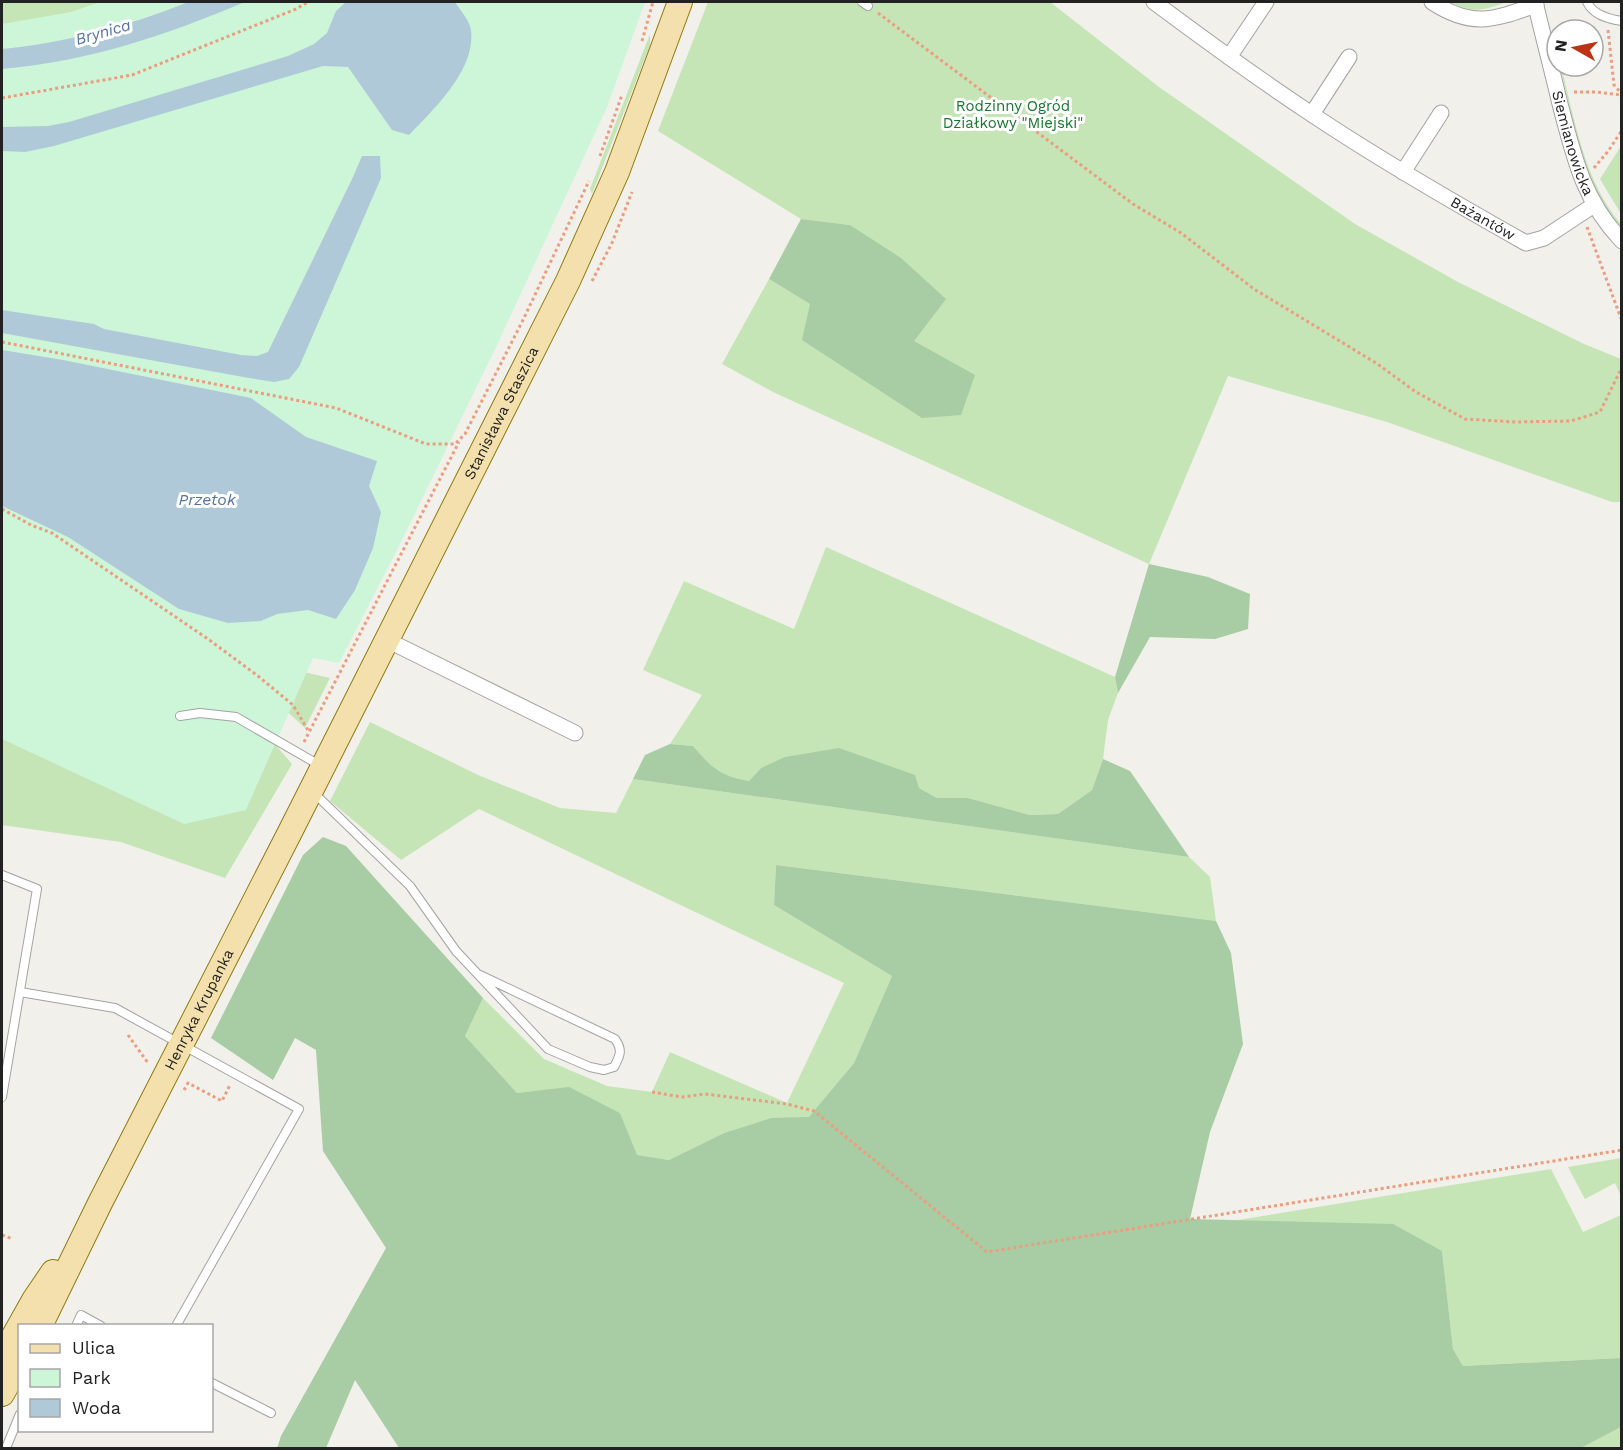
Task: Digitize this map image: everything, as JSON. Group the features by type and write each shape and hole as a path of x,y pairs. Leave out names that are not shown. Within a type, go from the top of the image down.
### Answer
{"main road":[{"name":"Stanisława Staszica","path":"298,815 593,229 617,172 680,2"},
{"name":"Henryka Krupanka","path":"41,1324 100,1203 298,815"},
{"name":"Henryka Krupanka","path":"21,1324 34,1300 100,1203"},
{"name":"Henryka Krupanka","path":"2,1357 18,1328"},
{"path":"2,1394 18,1366"}],"street":[{"name":"Bażantów","path":"1154,2 1312,114 1403,172 1526,243 1544,237 1594,205"},
{"path":"1229,57 1266,2"},
{"path":"1432,2 1456,15 1473,19 1492,17 1535,3"},
{"name":"Siemianowicka","path":"1535,3 1582,181 1603,219 1622,240"},
{"path":"1312,114 1349,57"},
{"path":"1403,172 1441,112"},
{"path":"387,640 575,733"}],"lane":[{"path":"1587,2 1589,7 1605,17 1622,21"},
{"path":"180,716 200,713 236,717 322,767"},
{"path":"311,790 410,886 456,951 548,1049 590,1067 604,1070 614,1067 620,1055 620,1046 615,1039 478,974"},
{"path":"2,875 37,889 2,1097"},
{"path":"20,992 116,1008 299,1109 177,1324"},
{"path":"77,1324 81,1315 97,1324"},
{"path":"213,1384 271,1413"},
{"path":"6,1449 18,1419"}],"path":[{"path":"2,98 132,75 296,9 308,2"},
{"path":"641,45 653,2"},
{"path":"865,4 1133,204 1181,233 1254,289 1376,363 1416,392 1465,419 1515,422 1570,421 1600,412 1622,367"},
{"path":"1605,17 1614,85 1622,95"},
{"path":"598,162 604,139 626,86"},
{"path":"1572,93 1590,91 1622,95"},
{"path":"1593,169 1622,130"},
{"path":"299,752 523,320 584,189 593,176"},
{"path":"1581,213 1594,241 1622,321"},
{"path":"2,342 336,408 426,444 450,445 460,441"},
{"path":"2,509 31,525 52,532 208,639 293,705 309,732"},
{"path":"128,1035 153,1068"},
{"path":"184,1090 188,1083 222,1101 236,1075"},
{"path":"652,1092 682,1097 705,1094 787,1104 814,1111 987,1252 1622,1150"},
{"path":"2,1235 13,1239"}],"green space":[{"path":"2,2 116,2 2,28"},
{"path":"100,2 645,2 607,107 497,345 339,663 313,658 246,810 184,824 2,739 2,24 71,12"},
{"name":"Rodzinny Ogród Działkowy \"Miejski\"","path":"708,2 1050,2 1159,87 1355,224 1458,282 1584,344 1621,359 1621,502 1612,502 1387,422 1228,376 1149,564 773,392 722,364 769,279 810,304 914,341 850,225 801,219 658,131"},
{"path":"1450,2 1506,2 1478,10"},
{"path":"650,34 650,45 592,194 590,189"},
{"path":"1563,78 1589,169 1621,227 1597,191 1588,171 1575,130"},
{"path":"1621,146 1621,214 1600,179"},
{"path":"801,219 850,225 901,258 946,299 914,341 975,375 961,415 922,418 802,340 810,304 769,279"},
{"path":"2,506 299,671 330,678 305,728 277,702 271,740 292,764 225,878 121,842 2,825"},
{"path":"826,547 1115,677 1118,693 1108,720 1103,759 1092,790 1058,814 1030,815 968,798 937,798 919,788 761,768 749,781 731,777 717,770 693,746 670,744 702,695 643,670 684,581 794,629"},
{"path":"1149,564 1208,577 1250,594 1248,629 1215,639 1150,637 1118,693 1115,677"},
{"path":"370,722 478,775 560,808 616,813 633,779 1189,857 1210,877 1216,921 776,865 774,905 892,976 854,1063 809,1118 771,1118 724,1133 669,1160 636,1155 620,1113 569,1088 517,1093 465,1036 483,998 544,1059 607,1086 652,1092 670,1052 787,1103 844,983 479,809 401,860 330,801"},
{"path":"670,744 693,746 717,770 731,777 749,781 761,768 785,757 839,748 915,775 919,788 937,798 968,798 1030,815 1058,814 1092,790 1103,759 1130,771 1189,857 633,779 645,755"},
{"path":"323,837 346,846 483,998 465,1036 517,1093 569,1087 620,1113 637,1155 669,1160 724,1133 771,1118 809,1117 854,1063 892,976 774,905 776,865 1216,921 1231,953 1243,1044 1210,1132 1190,1219 1393,1224 1442,1251 1453,1349 1463,1366 1621,1358 1621,1427 1581,1448 399,1448 355,1380 326,1448 277,1448 281,1436 386,1248 323,1151 316,1050 295,1038 273,1080 211,1038 303,855"},
{"path":"1621,1158 1621,1196 1615,1183 1585,1199 1568,1167"},
{"path":"1551,1169 1583,1232 1621,1215 1621,1358 1463,1366 1453,1349 1442,1251 1238,1220"},
{"path":"1621,1427 1621,1448 1581,1448"}],"water":[{"name":"Brynica","path":"188,2 245,2 185,26 126,45 66,60 2,69 2,49 97,32 143,19"},
{"path":"346,2 455,2 469,23 471,45 460,74 441,101 409,135 392,130 348,67 323,66 54,146 25,152 2,151 2,127 48,126 69,122 288,56 314,44 327,33 336,11"},
{"path":"362,156 380,156 381,178 299,367 289,379 274,382 249,378 2,333 2,310 94,324 104,329 241,355 257,356 268,352"},
{"name":"Przetok","path":"2,350 251,398 306,437 377,461 369,486 381,512 373,548 355,590 336,619 308,610 277,614 261,621 228,623 179,609 68,537 2,506"}]}
